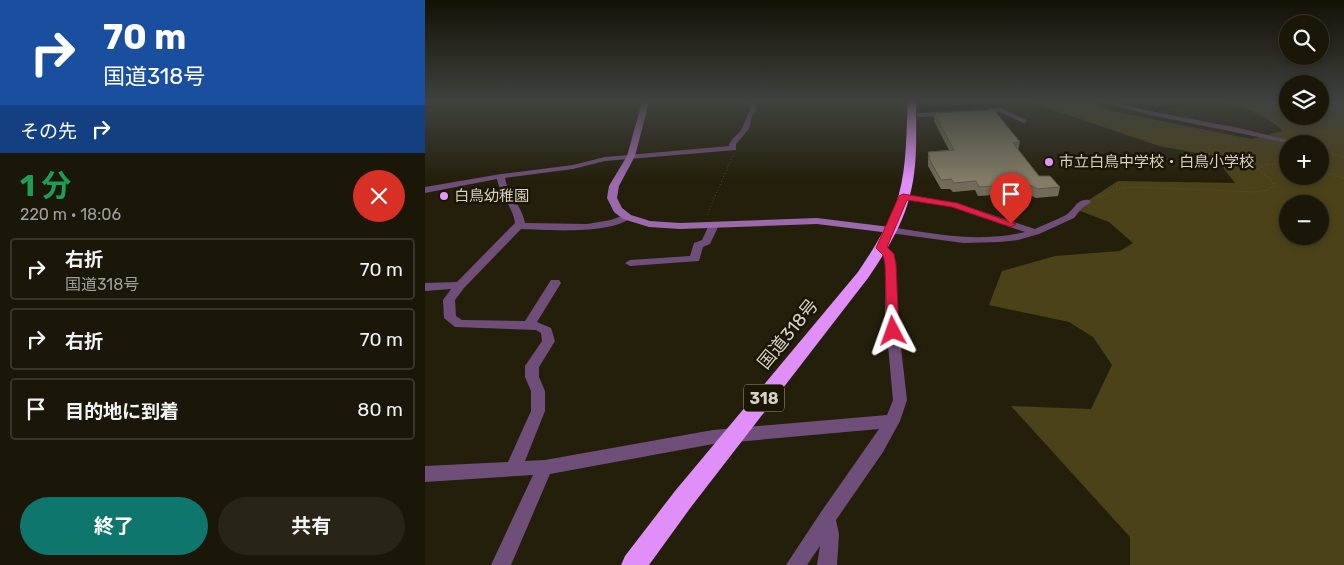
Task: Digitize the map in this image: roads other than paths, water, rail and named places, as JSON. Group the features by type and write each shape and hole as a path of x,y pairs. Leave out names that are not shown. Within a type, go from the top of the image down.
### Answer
{"highway":[{"name":"国道318号","path":"635,565 683,499 863,275 881,248 890,230 907,184 913,128"}],"street":[{"path":"639,128 631,156 614,186 612,198 618,210 627,217 649,224 680,226 710,222 817,221 955,240 985,241 1019,238 1036,232 1071,216 1079,206 1086,202"},
{"path":"425,190 501,176 573,167 605,159 733,148 732,144 746,128"},
{"path":"1231,128 1279,139"},
{"path":"501,176 501,186 520,218 520,224 460,285 449,300 450,318 459,324 538,326 547,331 549,341 532,366 532,377 538,391 538,411 513,469"},
{"path":"903,196 953,205 1036,232"},
{"path":"518,226 587,228 609,224 627,217"},
{"path":"630,263 695,259 698,245 706,242 710,222"},
{"path":"797,565 827,518 877,447 892,421 901,400 891,314 891,264 888,254 881,248"},
{"path":"528,326 555,283"},
{"path":"425,287 460,285"},
{"path":"425,474 545,466 713,437 892,421"},
{"path":"501,565 545,466"},
{"path":"827,518 831,534 827,565"}],"place":[{"name":"市立白鳥中学校・白鳥小学校","path":"1049,162"},
{"name":"白鳥幼稚園","path":"444,196"}]}
